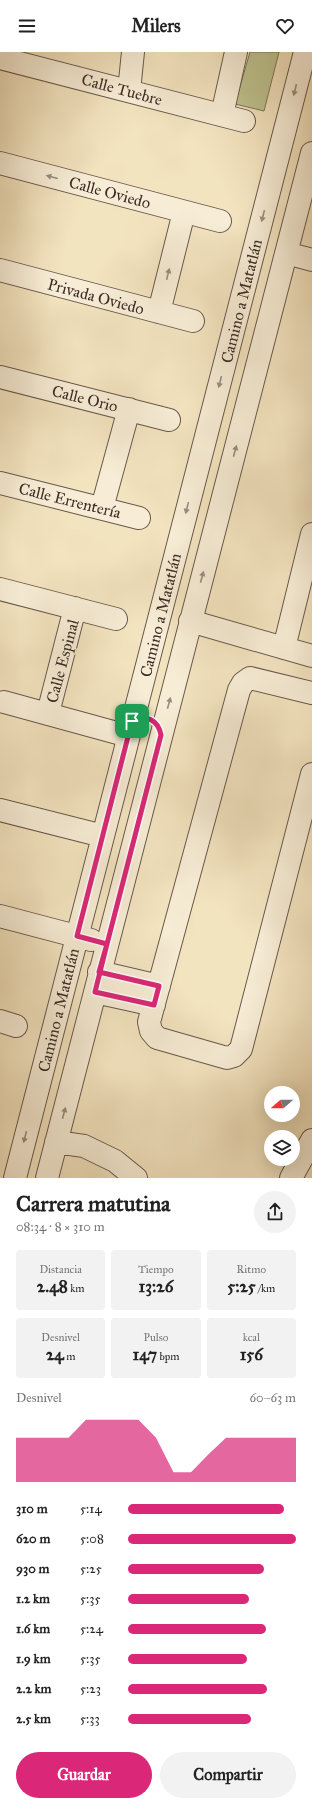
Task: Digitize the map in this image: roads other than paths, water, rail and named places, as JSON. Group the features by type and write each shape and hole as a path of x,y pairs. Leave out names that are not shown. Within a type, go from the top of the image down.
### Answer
{"street":[{"path":"129,91 133,52"},
{"path":"222,115 236,52"},
{"name":"Camino a Matatlán","path":"15,1178 302,57"},
{"name":"Calle Tuebre","path":"0,58 25,58 129,91 244,121"},
{"name":"Camino a Matatlán","path":"47,1178 286,253 304,215 312,154"},
{"name":"Calle Oviedo","path":"0,163 220,222"},
{"path":"159,312 184,212"},
{"path":"286,253 312,260"},
{"name":"Privada Oviedo","path":"0,270 192,321"},
{"name":"Calle Orio","path":"0,377 169,420"},
{"path":"102,508 129,410"},
{"name":"Calle Errentería","path":"0,483 139,518"},
{"path":"284,648 312,534"},
{"path":"0,589 116,619"},
{"name":"Calle Espinal","path":"48,713 75,608"},
{"path":"190,621 312,656"},
{"path":"312,693 250,678 243,683 239,690 149,1022 151,1031 157,1038 227,1058 234,1056 241,1049 312,774"},
{"path":"4,702 128,736"},
{"path":"154,764 145,766 137,764 129,758 128,736 140,718 147,718 154,721 159,727 161,735"},
{"path":"0,810 103,836"},
{"path":"0,916 107,944"},
{"path":"97,982 156,996"},
{"path":"291,1178 312,1140"},
{"path":"56,1142 84,1146 115,1161 136,1178"}]}
